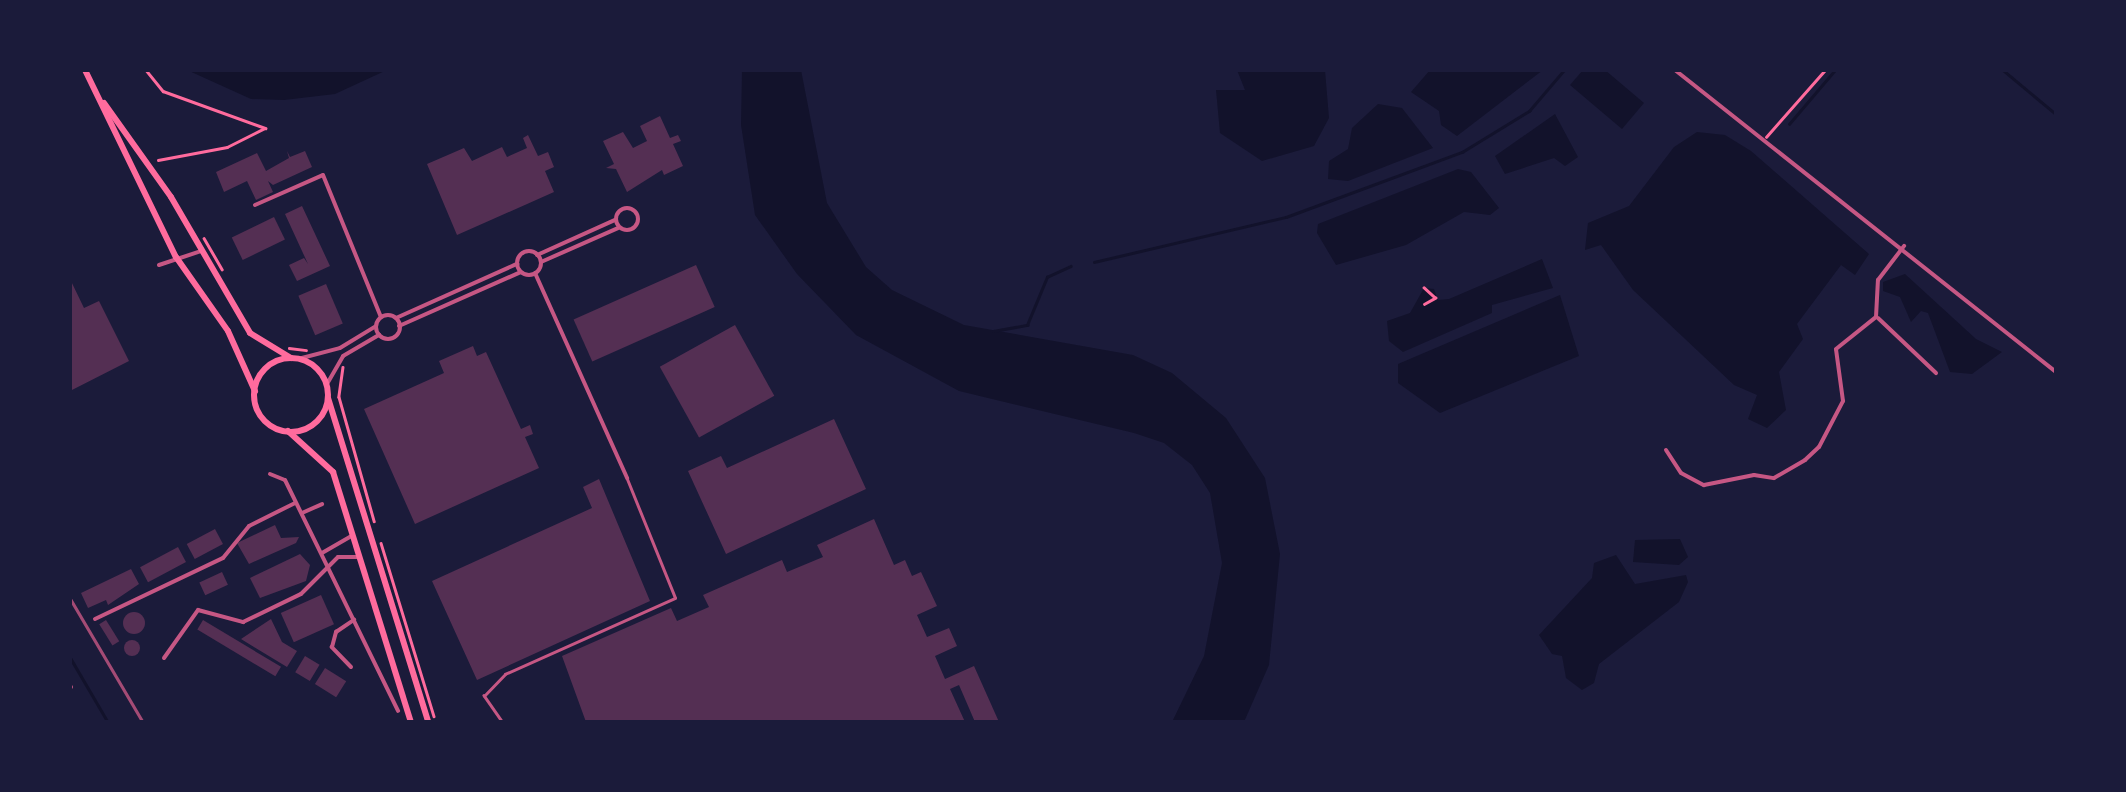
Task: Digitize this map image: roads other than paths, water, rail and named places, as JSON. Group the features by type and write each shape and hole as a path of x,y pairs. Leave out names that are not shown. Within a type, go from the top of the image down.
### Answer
{"main road":[{"path":"85,70 176,257 236,344 266,421 288,432 332,472 355,532 411,722"},
{"path":"94,90 203,252 250,332 316,367 326,384 431,722"},
{"path":"255,391 267,368 294,358"},
{"path":"288,432 318,420 328,398"}],"street":[{"path":"1675,70 1762,142 1904,246 2056,372"},
{"path":"254,205 322,175 381,317"},
{"path":"381,317 396,318 517,264 523,253 537,254 615,220 620,210 636,212 636,226 618,228 540,262 535,273 627,478"},
{"path":"615,220 618,228"},
{"path":"1666,450 1681,473 1704,485 1787,473 1819,448 1843,401 1836,349 1876,317 1878,280 1904,246"},
{"path":"159,265 203,252"},
{"path":"537,254 540,262"},
{"path":"517,264 520,272"},
{"path":"326,384 337,364 379,335 392,338 399,326 520,272 535,273"},
{"path":"294,358 326,353 376,326 381,317"},
{"path":"1876,317 1936,374"},
{"path":"396,318 399,326"},
{"path":"376,326 379,335"},
{"path":"270,474 281,474 297,502 398,711"},
{"path":"94,619 223,558 249,526 297,502"},
{"path":"302,513 322,504"},
{"path":"322,553 355,532"},
{"path":"164,658 198,610 243,622 302,594 328,565 344,554 363,560"},
{"path":"351,667 332,647 336,632 354,620"}],"lane":[{"path":"502,722 484,696 505,674 675,598 627,478"}],"waterway":[{"path":"1094,262 1286,217 1462,152 1529,111 1564,70"},
{"path":"1789,124 1835,70"},
{"path":"2003,70 2056,114"},
{"path":"993,331 1027,325 1047,277 1071,266"},
{"path":"70,657 108,722"}],"railway":[{"path":"70,598 143,722"}]}
